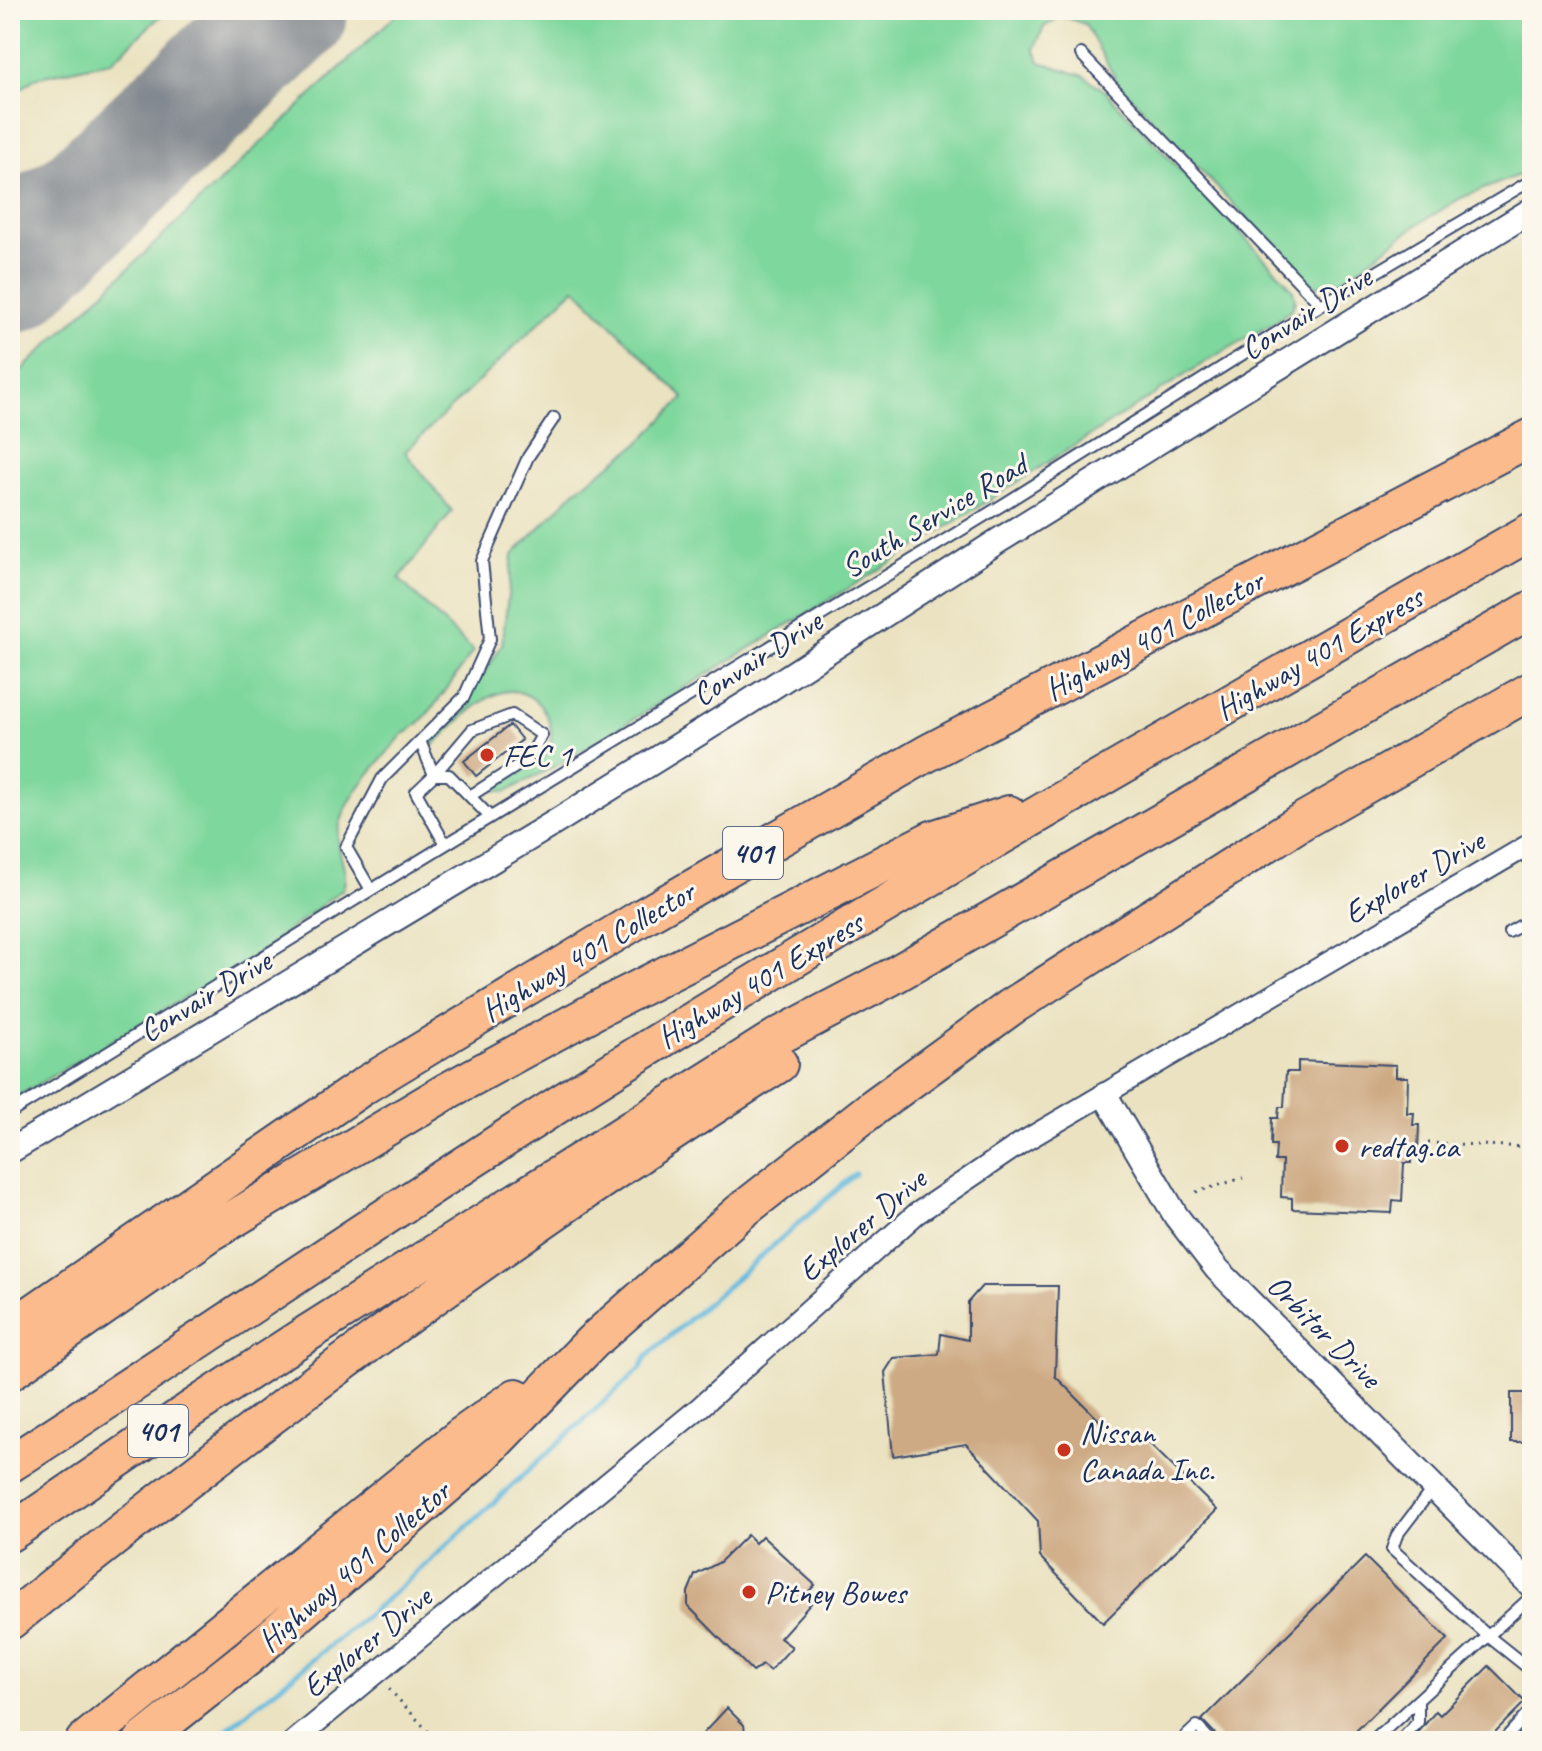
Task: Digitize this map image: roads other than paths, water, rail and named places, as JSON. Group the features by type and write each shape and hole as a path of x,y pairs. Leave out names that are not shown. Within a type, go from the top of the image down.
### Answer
{"highway":[{"name":"Highway 401 Collector","path":"10,1329 365,1085 644,916 926,754 1532,437"},
{"name":"Highway 401 Express","path":"10,1464 376,1222 706,1013 1075,792 1532,531"},
{"name":"Highway 401 Express","path":"10,1533 219,1391 777,1037 891,977 1532,609"},
{"name":"Highway 401 Collector","path":"142,1741 247,1658 483,1454 592,1342 739,1213 875,1106 1011,1007 1299,823 1532,690"},
{"path":"10,1372 210,1233 449,1090 600,1008 932,839 1075,792"},
{"path":"10,1621 145,1512 386,1330 653,1144 828,1034 891,977"},
{"path":"84,1741 461,1436 592,1342"}],"street":[{"name":"Convair Drive","path":"10,1151 606,791 998,541 1532,210"},
{"name":"Explorer Drive","path":"294,1741 699,1408 916,1214 1021,1143 1532,843"},
{"name":"Orbitor Drive","path":"1105,1095 1176,1216 1217,1269 1532,1586"}],"lane":[{"path":"1081,54 1321,305"},
{"name":"South Service Road","path":"10,1113 990,513 1321,305 1532,180"},
{"path":"371,890 346,847 382,779 464,697 490,639 482,561 528,457 554,418"},
{"path":"445,844 416,792 472,730 512,715 542,735 528,759 470,796"},
{"path":"420,741 434,775"},
{"path":"434,775 449,775 490,817"},
{"path":"1509,932 1532,919"},
{"path":"1434,1486 1397,1535 1392,1549 1488,1636 1532,1671"},
{"path":"1373,1741 1532,1596"},
{"path":"1400,1741 1418,1722 1418,1700"},
{"path":"1503,1741 1532,1709"},
{"path":"1181,1741 1197,1726 1211,1741"}],"waterway":[{"path":"213,1741 394,1593 641,1368 646,1357 855,1174"}],"place":[{"name":"FEC 1","path":"487,755"},
{"name":"redtag.ca","path":"1342,1146"},
{"name":"Nissan Canada Inc.","path":"1064,1450"},
{"name":"Pitney Bowes","path":"749,1592"}]}
